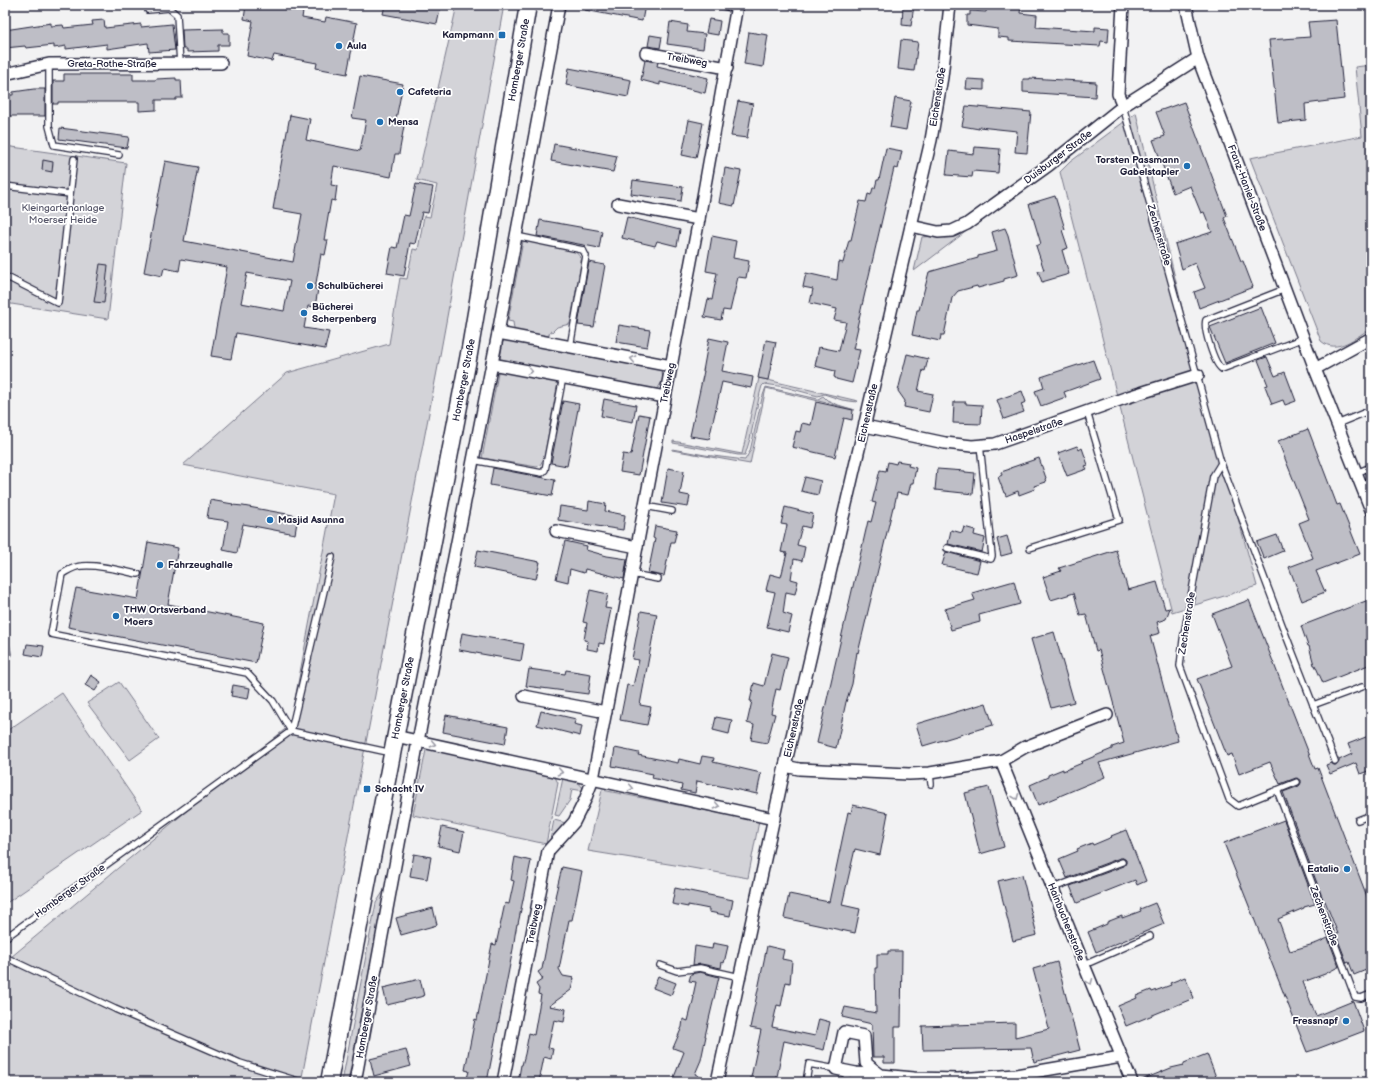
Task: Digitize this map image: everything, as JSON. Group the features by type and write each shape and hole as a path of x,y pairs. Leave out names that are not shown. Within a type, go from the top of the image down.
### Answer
{"main road":[{"name":"Homberger Straße","path":"329,1082 469,354 528,5"}],"street":[{"name":"Homberger Straße","path":"355,1082 418,741 498,333 559,5"},
{"name":"Eichenstraße","path":"717,1082 785,766 931,140 942,77 950,5"},
{"name":"Zechenstraße","path":"1123,106 1118,94 1124,5"},
{"name":"Franz-Haniel-Straße","path":"1186,5 1198,58 1336,424 1371,510"},
{"name":"Treibweg","path":"503,1082 548,851 574,822 586,799 593,779 699,219 737,7"},
{"name":"Treibweg","path":"646,53 727,68"},
{"name":"Duisburger Straße","path":"911,226 938,232 952,231 967,224 1049,165 1123,106 1198,58"},
{"name":"Greta-Rothe-Straße","path":"5,74 49,64 221,63"},
{"path":"618,204 699,219"},
{"path":"498,333 671,366"},
{"path":"1315,369 1371,338"},
{"path":"492,364 665,397"},
{"name":"Haspelstraße","path":"865,426 945,443 972,446 995,444 1128,397 1198,375"},
{"path":"556,531 637,547"},
{"path":"524,696 606,712"},
{"path":"785,766 799,769 909,774 930,779 1001,761 1025,747 1107,715"},
{"path":"395,736 774,819"},
{"name":"Hainbuchenstraße","path":"1001,761 1132,1082"},
{"path":"881,1075 866,1063 864,1036 844,1032 843,1074 914,1078 988,1078 1016,1075 1121,1057"}],"lane":[{"path":"717,5 737,7"},
{"path":"148,10 169,8 177,15 180,64"},
{"path":"49,64 49,126 54,145 119,155"},
{"name":"Zechenstraße","path":"1123,106 1221,463 1335,761"},
{"path":"5,276 58,303 74,159"},
{"path":"5,186 70,194"},
{"path":"516,236 583,250 586,256 570,347"},
{"path":"1285,289 1206,320 1206,327 1216,362 1220,368 1225,368 1304,338"},
{"path":"473,460 542,473 545,470 563,377"},
{"path":"1336,424 1371,410"},
{"path":"1030,548 1119,520 1087,412"},
{"path":"947,548 991,559 992,556 980,445"},
{"name":"Zechenstraße","path":"1221,463 1213,476 1183,640 1180,666 1230,799 1238,806 1297,782"},
{"path":"1356,473 1371,467"},
{"path":"645,506 672,511"},
{"path":"291,731 332,556"},
{"path":"138,574 96,566 82,566 71,568 62,574 51,634 247,673 273,701 291,731"},
{"path":"632,574 658,579"},
{"path":"1313,705 1362,687"},
{"name":"Homberger Straße","path":"5,938 291,731 392,753"},
{"name":"Zechenstraße","path":"1277,790 1355,997 1361,998 1371,994"},
{"path":"1358,820 1371,815"},
{"path":"1053,888 1122,862"},
{"path":"1084,966 1150,936"},
{"path":"5,957 115,1009 240,1063 301,1082"},
{"path":"660,965 677,971 700,968 740,977"},
{"path":"806,1082 809,1064 843,1074"}],"green space":[{"path":"457,5 504,5 438,366 301,1082 5,1082 5,962 290,725 334,494 183,465 287,373 389,344 400,278 407,279 413,249 418,250 424,216 430,217 437,185 417,180"},
{"path":"1371,65 1371,328 1353,340 1333,346 1327,345 1321,341 1250,158 1362,136 1355,67"},
{"path":"1136,113 1198,375 1257,586 1172,612 1060,172 1070,162"},
{"name":"Kleingartenanlage Moerser Heide","path":"5,146 126,163 108,319 5,303"},
{"path":"968,230 914,271 922,237 948,236"},
{"path":"523,241 574,250 581,258 570,324 557,327 552,332 550,331 548,338 513,331 513,322 508,321"},
{"path":"505,340 658,368 662,372 663,380 658,388 653,390 501,361 503,341"},
{"path":"501,370 558,382 544,458 537,467 482,458 498,372"},
{"path":"759,378 858,401 842,400 824,394 818,396 785,387 764,384 760,393 745,455 673,443 673,441 742,454"},
{"path":"766,387 818,399 823,396 835,404 855,410 766,388 750,464 672,450 745,460 750,451 762,398"},
{"path":"5,625 12,656 5,660"},
{"path":"119,682 159,739 130,760 87,703"},
{"path":"62,693 142,810 5,904 5,732"},
{"path":"428,749 555,777 558,783 546,844 413,815 426,750"},
{"path":"563,778 573,780 578,783 584,791 572,789 570,800 559,816 555,815"},
{"path":"602,790 759,821 748,878 588,851"},
{"path":"554,820 566,823 550,840"},
{"path":"385,889 348,1082 342,1082 376,903"}],"building":[{"path":"246,5 304,5 302,18 325,22 326,17 357,23 347,74 316,68 317,63 274,55 272,61 247,56 253,21 244,19"},
{"path":"385,5 441,5 437,24 383,14"},
{"path":"585,5 645,5 642,21 585,10"},
{"path":"903,5 914,5 911,26 902,25"},
{"path":"987,5 1021,5 1020,13 1037,15 1036,27 1095,31 1095,27 1109,28 1108,42 1101,41 1100,46 1009,41 1009,38 998,37 998,29 967,25 967,15 970,15 970,11 986,12"},
{"path":"709,19 720,21 718,35 706,33"},
{"path":"104,20 105,28 141,24 141,27 172,24 175,50 149,52 148,43 107,49 107,44 66,49 66,46 54,48 54,45 26,48 25,46 5,48 5,30 51,23 51,26 63,25 64,28 93,25 92,21"},
{"path":"1336,20 1344,99 1305,104 1306,120 1278,123 1269,40 1310,37 1308,22"},
{"path":"670,22 688,25 687,32 705,34 703,49 667,44"},
{"path":"223,29 223,33 229,33 229,45 218,45 218,51 187,52 187,49 183,49 182,30"},
{"path":"749,32 768,35 763,67 744,64"},
{"path":"650,35 662,37 660,48 648,46"},
{"path":"901,40 918,42 914,71 898,69"},
{"path":"645,60 658,62 657,66 708,78 705,93 660,82 660,85 641,80"},
{"path":"569,68 631,80 628,97 566,85"},
{"path":"64,74 133,74 133,80 176,78 176,80 181,80 182,98 176,98 176,100 156,100 156,110 139,111 139,102 58,102 58,104 53,104 53,81 64,81"},
{"path":"360,76 403,84 395,124 404,126 399,154 395,154 391,177 334,166 331,185 337,186 335,201 331,200 324,240 328,240 325,255 321,254 315,289 318,289 315,307 308,306 304,328 329,332 325,349 236,333 231,359 211,356 227,267 181,259 179,271 164,268 162,276 144,272 165,161 198,167 184,241 293,262 302,214 273,209 290,115 310,119 306,140 360,151 366,120 352,118","holes":["247,273 290,281 284,311 241,303"]},
{"path":"1030,78 1096,82 1095,97 1023,92 1023,79"},
{"path":"967,79 984,80 984,90 966,89"},
{"path":"45,89 45,116 5,116 5,95 13,95 13,92"},
{"path":"895,98 911,101 906,130 890,127"},
{"path":"738,101 753,104 747,138 731,136"},
{"path":"1184,102 1227,216 1224,218 1253,287 1199,308 1194,292 1205,288 1195,263 1182,269 1175,244 1212,232 1204,212 1201,213 1190,186 1173,193 1153,140 1165,136 1156,112"},
{"path":"966,106 1031,112 1027,153 1015,152 1017,131 979,127 979,129 962,126"},
{"path":"689,120 703,123 696,158 682,155"},
{"path":"60,128 129,137 127,148 59,139"},
{"path":"554,144 617,156 613,172 551,161"},
{"path":"975,147 1000,149 998,173 973,171 972,177 946,175 949,151 974,154"},
{"path":"886,148 902,151 898,169 894,168 857,327 853,349 860,350 852,383 836,379 834,377 835,371 815,366 819,347 839,351 846,322 834,320 837,309 810,303 813,289 803,287 806,273 837,280 839,262 843,263 849,240 851,240 860,201 866,202 868,194 871,195 877,180 879,180"},
{"path":"43,160 53,162 52,172 42,170"},
{"path":"725,168 741,171 734,206 719,203"},
{"path":"633,180 683,187 681,201 631,194"},
{"path":"416,184 433,187 428,213 422,212 415,244 410,243 404,276 387,273 392,247 397,248 404,215 409,216"},
{"path":"1055,196 1065,229 1062,230 1068,248 1062,250 1069,274 1042,282 1038,271 1044,270 1036,246 1041,244 1029,204"},
{"path":"627,217 680,230 677,246 657,241 655,246 622,238"},
{"path":"540,220 602,231 599,248 537,236"},
{"path":"1005,228 1018,275 1004,279 1004,281 978,288 977,286 958,291 952,298 944,335 941,335 940,341 912,335 917,310 919,310 929,272 997,251 992,232"},
{"path":"712,236 736,241 733,258 749,261 746,278 738,277 730,311 723,310 721,320 704,317 708,299 712,300 717,273 706,271"},
{"path":"589,262 605,265 594,327 578,325"},
{"path":"100,264 108,265 104,303 94,302"},
{"path":"1261,307 1275,343 1225,363 1210,327"},
{"path":"619,325 650,330 647,347 616,342"},
{"path":"709,338 728,342 722,371 753,377 751,388 722,382 709,439 690,436 704,371"},
{"path":"766,340 776,342 768,380 758,378"},
{"path":"907,354 928,359 925,371 923,370 918,391 933,394 929,412 904,407 905,401 898,391"},
{"path":"1267,357 1275,376 1285,372 1296,401 1285,405 1283,400 1272,404 1265,386 1268,385 1258,360"},
{"path":"1093,360 1100,379 1064,392 1066,397 1041,406 1035,391 1044,388 1041,377"},
{"path":"1022,391 1026,402 1021,404 1024,412 1004,419 997,400"},
{"path":"604,399 636,405 633,422 601,416"},
{"path":"563,401 579,404 567,466 551,463"},
{"path":"816,402 853,410 852,420 844,418 835,457 792,447 796,431 800,432 802,423 811,425"},
{"path":"954,402 966,402 966,404 982,405 981,424 953,423"},
{"path":"639,414 650,416 639,475 620,472 623,454 631,455"},
{"path":"1308,429 1337,505 1340,504 1360,554 1316,571 1325,592 1302,601 1289,567 1313,558 1299,523 1309,519 1278,441"},
{"path":"1077,446 1079,450 1082,448 1088,465 1085,466 1087,469 1067,476 1058,453"},
{"path":"1039,458 1046,482 1034,486 1035,489 1019,495 1018,491 1006,496 998,477 1002,475 1001,472"},
{"path":"897,461 909,463 908,466 916,468 913,483 911,483 908,495 897,493 858,653 857,652 852,684 846,702 836,748 817,743 868,521 871,522 876,503 872,502 880,470 886,471 888,462 896,464"},
{"path":"493,468 555,480 552,496 490,485"},
{"path":"668,468 684,471 680,494 690,496 688,507 662,503"},
{"path":"937,469 975,473 973,494 935,490"},
{"path":"805,477 821,481 818,495 801,491"},
{"path":"210,500 298,516 295,534 243,524 237,553 223,550 228,521 207,518"},
{"path":"589,501 606,504 605,511 625,515 623,530 558,520 560,506 588,510"},
{"path":"785,507 813,514 810,528 802,526 797,545 805,547 802,561 794,559 791,579 798,581 795,594 786,592 783,613 792,616 788,632 767,627 775,592 766,590 770,574 781,577 787,553 781,552 787,525 781,524"},
{"path":"655,526 677,530 674,542 671,542 664,576 648,573 655,539 653,538"},
{"path":"964,527 975,530 974,535 985,538 982,552 948,544 951,530 962,533"},
{"path":"1277,535 1283,551 1264,559 1257,542"},
{"path":"1007,536 1012,553 1001,556 997,539"},
{"path":"565,541 587,546 586,550 607,556 627,559 624,579 585,569 584,573 570,569 568,582 556,579"},
{"path":"148,542 178,548 168,604 264,623 256,663 68,627 76,588 138,599"},
{"path":"478,550 540,562 536,579 474,567"},
{"path":"1116,550 1128,590 1157,582 1165,609 1170,608 1166,619 1157,622 1160,633 1150,636 1178,741 1099,763 1105,777 1038,805 1030,785 1048,777 1048,775 1063,769 1063,771 1082,763 1081,762 1112,749 1112,747 1124,743 1099,650 1096,651 1086,614 1080,615 1074,593 1051,600 1043,577 1061,571 1059,568"},
{"path":"946,552 980,561 977,573 942,565"},
{"path":"1014,581 1020,604 979,615 980,622 951,630 945,609 975,600 972,593"},
{"path":"590,590 608,594 605,608 611,609 604,644 599,643 598,651 587,649 588,641 584,640 587,623 583,622"},
{"path":"1371,599 1371,664 1323,683 1314,665 1309,646 1301,626"},
{"path":"1249,600 1315,769 1318,768 1371,907 1371,968 1354,975 1349,962 1347,963 1336,935 1338,934 1325,901 1324,902 1283,792 1299,786 1301,780 1296,778 1280,784 1270,762 1239,774 1232,754 1227,756 1197,679 1232,666 1212,614"},
{"path":"641,611 657,614 640,705 651,707 647,725 620,720 627,685 633,686 639,660 632,659"},
{"path":"1054,632 1074,702 1051,708 1031,639"},
{"path":"462,633 524,644 521,661 459,650"},
{"path":"27,644 44,646 42,657 25,654"},
{"path":"772,653 788,657 780,690 776,689 771,713 775,714 767,743 751,740 754,725 747,723 754,683 764,686"},
{"path":"529,669 565,674 566,670 591,674 588,694 526,686"},
{"path":"91,675 101,682 95,691 85,685"},
{"path":"233,685 250,688 248,699 231,696"},
{"path":"986,703 993,725 923,746 916,724"},
{"path":"541,711 576,719 574,724 582,726 580,736 537,725"},
{"path":"446,715 508,727 505,744 443,732"},
{"path":"716,717 732,720 729,734 713,730"},
{"path":"1371,735 1371,770 1360,774 1356,763 1330,774 1326,765 1331,763 1337,765 1339,760 1352,754 1348,744"},
{"path":"615,748 639,753 638,755 678,763 679,759 700,764 702,756 714,758 713,762 761,773 757,794 697,781 695,793 681,790 682,785 652,778 653,774 612,766"},
{"path":"989,787 1004,847 980,854 965,793"},
{"path":"853,805 888,813 880,855 855,849 842,905 860,909 855,933 784,918 789,894 829,902 848,812 851,813"},
{"path":"1284,820 1315,904 1304,907 1278,919 1290,951 1328,938 1339,967 1303,982 1316,1016 1353,1001 1364,1031 1307,1052 1224,843"},
{"path":"442,827 464,832 460,851 438,846"},
{"path":"1126,830 1146,881 1137,885 1135,880 1077,903 1070,886 1124,866 1126,860 1120,858 1067,878 1059,859 1078,851 1077,849 1092,843 1093,845"},
{"path":"414,854 431,857 427,879 410,876"},
{"path":"515,857 531,861 517,924 487,1082 466,1082 469,1071 465,1070 475,1019 477,1020 492,944 496,945 505,903 509,904 514,881 511,880"},
{"path":"562,867 582,871 572,920 569,920 559,969 563,976 574,978 571,990 549,1006 566,1009 564,1022 554,1020 548,1048 553,1049 551,1059 544,1057 539,1082 518,1082 529,1033 534,1035 541,995 538,994 539,989 536,984 543,979 538,972 542,969"},
{"path":"1022,875 1037,935 1013,941 998,881"},
{"path":"675,888 733,900 730,916 709,912 709,909 672,904"},
{"path":"1155,903 1164,924 1096,952 1088,932 1122,916 1122,918 1141,911 1140,909"},
{"path":"433,908 437,925 401,935 396,918"},
{"path":"713,943 728,946 724,963 722,962 721,968 701,964 693,965 695,946 712,949"},
{"path":"767,946 784,950 782,959 792,961 790,983 786,982 781,1006 777,1005 772,1027 815,1036 819,1019 830,1022 824,1050 784,1041 776,1082 750,1082 761,1030 750,1028"},
{"path":"888,951 902,951 901,1027 895,1027 895,1063 884,1063 884,1057 873,1057 872,1024 842,1017 845,1007 876,1013 875,968 877,968 877,954 888,954"},
{"path":"1057,962 1080,1050 1034,1062 1031,1048 923,1050 922,1026 1015,1023 1015,1037 1049,1029 1033,969"},
{"path":"700,972 719,977 701,1060 695,1074 710,1082 672,1082 684,1052 673,1048 682,1027 683,1019 688,1021 694,997 696,982 689,981 691,974"},
{"path":"658,976 676,983 671,995 653,988"},
{"path":"1185,977 1194,998 1126,1026 1118,1006 1137,998 1136,996 1151,990 1152,992 1171,985 1170,983"},
{"path":"420,979 424,996 387,1005 383,988"},
{"path":"406,1050 411,1066 374,1076 370,1059"},
{"path":"1207,1054 1216,1077 1203,1082 1139,1082 1171,1068 1184,1065 1184,1063"}],"place":[{"name":"Kampmann","path":"502,35"},
{"name":"Aula","path":"339,46"},
{"name":"Cafeteria","path":"400,92"},
{"name":"Mensa","path":"380,122"},
{"name":"Torsten Passmann Gabelstapler","path":"1187,166"},
{"name":"Schulbücherei","path":"310,286"},
{"name":"Bücherei Scherpenberg","path":"304,313"},
{"name":"Masjid Asunna","path":"270,520"},
{"name":"Fahrzeughalle","path":"160,565"},
{"name":"THW Ortsverband Moers","path":"116,616"},
{"name":"Schacht IV","path":"367,789"},
{"name":"Eatalio","path":"1347,869"},
{"name":"Fressnapf","path":"1346,1021"}]}
